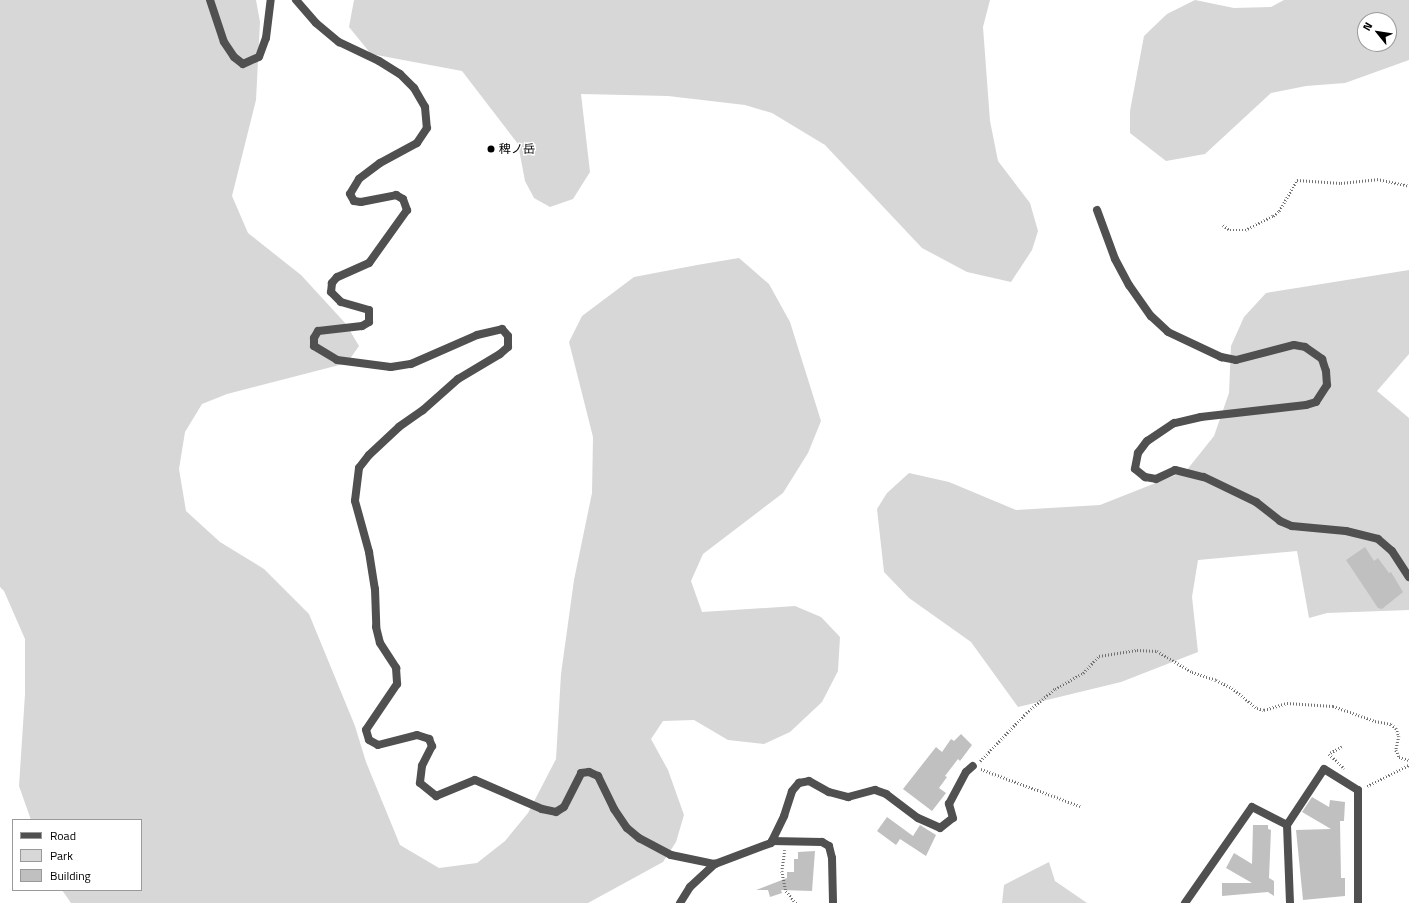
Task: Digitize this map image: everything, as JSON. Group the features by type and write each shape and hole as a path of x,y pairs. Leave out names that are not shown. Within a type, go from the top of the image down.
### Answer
{"street":[{"path":"210,0 224,42 234,57 243,64 259,57 266,38 272,0"},
{"path":"296,0 316,23 339,42 400,74 414,88 425,107 427,128 417,143 380,163 359,179 350,194 354,201 361,202 396,194 403,199 407,210 369,263 337,277 332,283 331,292 341,302 369,310 369,322 362,326 318,331 314,338 314,346 337,360 391,367 424,359 478,335 502,329 508,336 508,347 500,354 458,379 399,427 368,455 359,468 355,501 369,552 375,589 376,626 380,643 396,668 397,684 366,730 369,740 378,746 417,735 429,738 432,746 422,766 420,783 436,796 475,780 542,809 556,812 564,807 581,773 589,772 598,776 614,809 627,828 639,838 671,855 715,864"},
{"path":"1097,210 1115,259 1129,285 1151,316 1168,332 1221,357 1236,360 1294,345 1305,347 1322,358 1326,371 1328,385 1316,402 1201,417 1174,423 1147,441 1138,453 1135,469 1145,477 1156,479 1175,470 1204,477 1256,502 1280,521 1292,526 1346,530 1378,539 1392,551 1409,578"},
{"path":"772,841 792,791 799,783 810,781 828,792 848,797 875,790 886,794 924,822 940,828 953,818 949,804 966,772 973,766"},
{"path":"1290,903 1287,825 1324,768 1358,790 1358,903"},
{"path":"1185,903 1252,807 1287,825"},
{"path":"680,903 690,886 715,864 748,853 772,841 822,842 829,846 832,858 833,903"}],"path":[{"path":"1223,225 1230,230 1245,230 1273,216 1279,211 1297,180 1341,183 1377,179 1409,186"},
{"path":"973,766 992,751 1006,732 1026,713 1055,689 1083,673 1099,656 1138,650 1157,651 1192,672 1216,680 1232,688 1257,708 1264,710 1287,703 1332,706 1375,721 1391,724 1396,728 1399,736 1396,750 1399,757 1409,760"},
{"path":"1342,747 1329,754 1350,773"},
{"path":"973,766 1080,806"},
{"path":"1358,790 1409,766"},
{"path":"786,842 782,871 786,891 796,903"}],"green space":[{"path":"0,0 256,0 260,22 256,100 232,196 248,233 301,275 346,324 359,346 347,363 227,394 202,404 185,432 179,469 186,511 220,542 264,569 309,614 355,726 366,762 400,845 439,868 477,863 505,841 528,813 556,759 561,674 574,580 592,493 593,437 569,342 582,316 634,277 739,258 769,284 790,322 821,421 808,453 783,493 703,554 691,581 702,612 795,606 821,617 840,637 838,671 822,702 790,732 764,744 728,740 694,720 663,721 651,739 668,770 684,815 676,842 663,862 588,903 71,903 63,891 142,891 142,819 31,819 19,786 25,694 25,639 4,591 0,587"},
{"path":"354,0 990,0 983,27 990,121 998,161 1030,203 1038,231 1032,250 1011,282 967,272 922,248 825,145 772,113 745,105 668,96 581,94 590,172 573,199 550,207 534,198 525,181 518,144 462,71 371,54 349,27"},
{"path":"1195,0 1234,8 1271,7 1284,0 1409,0 1409,60 1345,83 1306,86 1271,93 1205,154 1166,161 1130,133 1130,111 1144,36 1167,14"},
{"path":"1409,270 1409,354 1377,391 1409,418 1409,610 1327,613 1309,618 1297,551 1198,560 1192,597 1198,652 1121,682 1018,707 971,642 909,598 884,572 877,509 887,493 909,473 949,482 1016,510 1100,505 1186,471 1214,436 1229,393 1231,346 1244,317 1266,293"},
{"path":"1049,862 1055,881 1087,903 1002,903 1004,885"}],"building":[{"path":"1365,547 1374,561 1378,558 1389,573 1391,572 1403,592 1382,609 1378,608 1346,560"},
{"path":"961,734 972,745 960,761 958,759 945,776 947,777 939,788 946,793 932,811 903,789 936,747 942,752 951,739 954,741"},
{"path":"1312,797 1329,807 1330,800 1345,802 1344,821 1340,821 1341,878 1345,878 1345,896 1303,900 1296,830 1331,829 1302,812"},
{"path":"887,817 913,836 920,825 936,835 926,856 900,839 896,845 877,831"},
{"path":"1253,825 1268,825 1268,829 1271,830 1269,878 1274,881 1274,896 1268,892 1222,896 1222,883 1252,883 1226,868 1234,853 1252,864"},
{"path":"815,851 812,891 781,890 782,893 770,897 768,890 756,890 787,878 787,872 794,872 794,859 798,859 798,852"}],"place":[{"name":"稗ノ岳","path":"491,149"}]}
